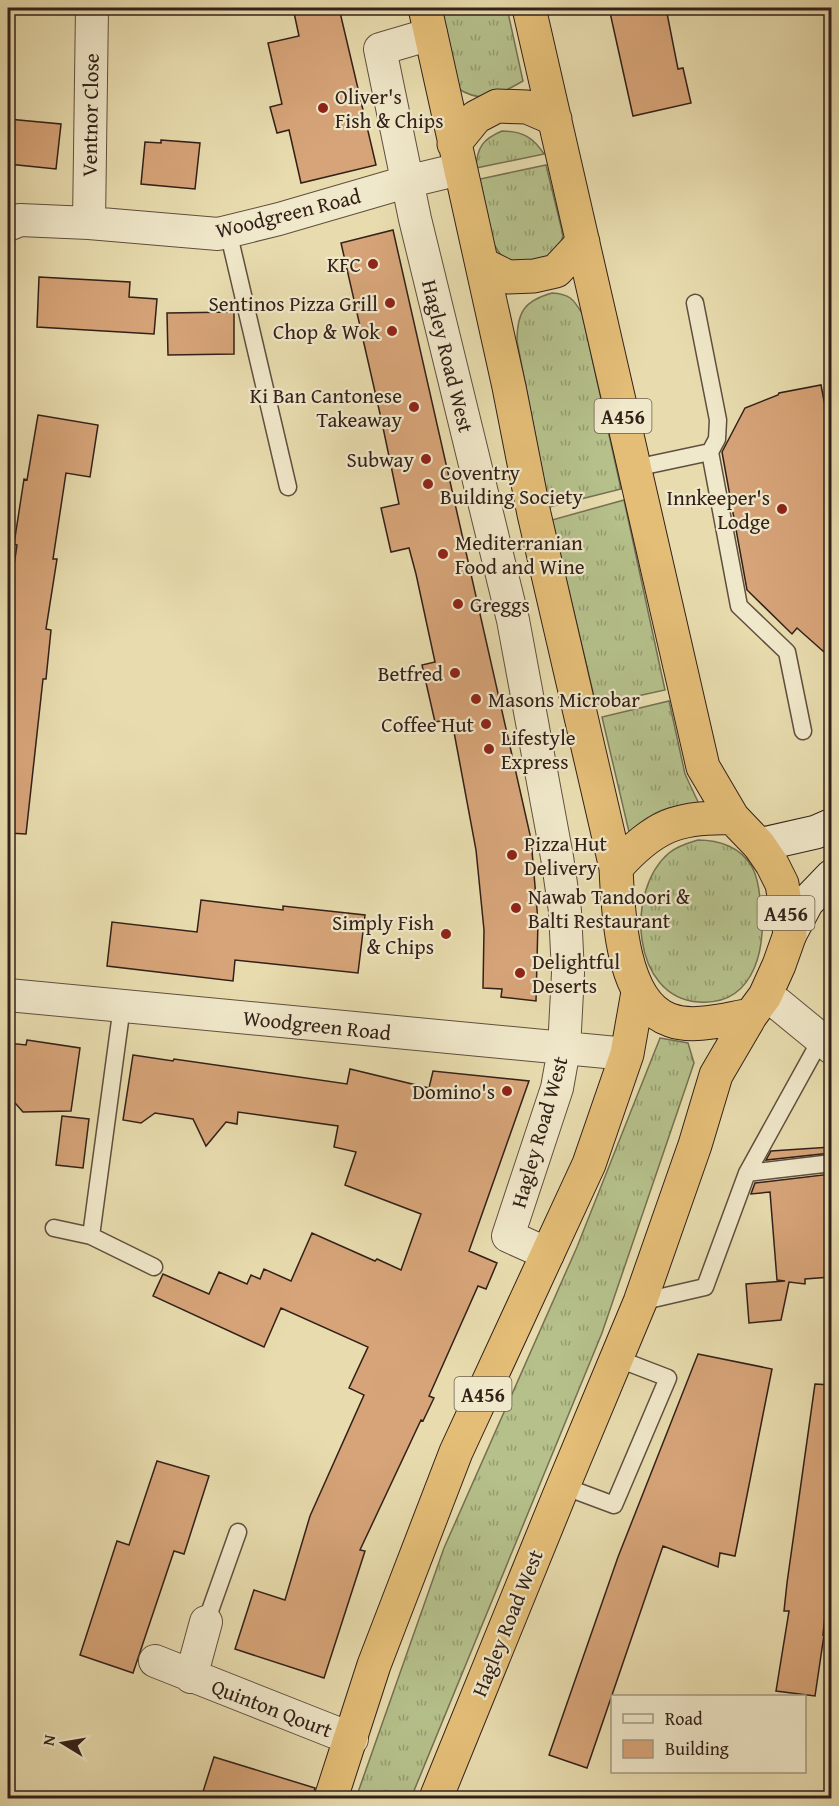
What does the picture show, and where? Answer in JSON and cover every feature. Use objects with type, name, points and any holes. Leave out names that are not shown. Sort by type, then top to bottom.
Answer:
[{"type":"highway","name":"A456","points":[[529,8],[702,767],[733,818],[759,845],[782,884],[790,934],[780,965],[758,1005],[692,1023],[670,1020],[656,1013],[638,992],[624,946],[616,868]]},
{"type":"highway","name":"Hagley Road West","points":[[428,21],[534,514],[616,868]]},
{"type":"highway","points":[[457,156],[476,117],[498,106],[527,107],[555,119]]},
{"type":"highway","points":[[482,264],[508,277],[545,274],[556,271],[583,242]]},
{"type":"highway","points":[[616,868],[632,850],[660,829],[705,817],[733,818]]},
{"type":"highway","name":"A456","points":[[331,1798],[352,1739],[374,1665],[456,1452],[589,1164],[627,1054],[638,992]]},
{"type":"highway","name":"Hagley Road West","points":[[436,1798],[640,1302],[695,1145],[716,1075],[758,1005]]},
{"type":"street","name":"Ventnor Close","points":[[88,223],[92,8]]},
{"type":"street","name":"Hagley Road West","points":[[428,21],[380,49],[406,182],[513,620],[553,833],[565,911],[568,973],[564,1050],[557,1088],[508,1236],[548,1254]]},
{"type":"street","name":"Woodgreen Road","points":[[8,225],[20,220],[88,223],[218,234],[279,219],[406,182],[457,156]]},
{"type":"street","points":[[513,620],[557,613]]},
{"type":"street","points":[[759,845],[831,825]]},
{"type":"street","points":[[790,934],[807,902],[831,876]]},
{"type":"street","name":"Woodgreen Road","points":[[8,995],[564,1050],[627,1054]]},
{"type":"street","points":[[758,1005],[826,1043]]},
{"type":"street","name":"Quinton Qourt","points":[[191,1677],[206,1622]]},
{"type":"street","name":"Quinton Qourt","points":[[155,1661],[352,1739]]},
{"type":"lane","points":[[228,231],[288,487]]},
{"type":"lane","points":[[695,303],[718,420],[717,439],[710,452],[739,606],[787,652],[803,731]]},
{"type":"lane","points":[[635,468],[710,452]]},
{"type":"lane","points":[[91,1236],[122,1006]]},
{"type":"lane","points":[[640,1302],[705,1287],[747,1173],[826,1043]]},
{"type":"lane","points":[[747,1173],[831,1163]]},
{"type":"lane","points":[[54,1228],[91,1236],[154,1267]]},
{"type":"lane","points":[[563,1486],[614,1505],[668,1378],[616,1358]]},
{"type":"lane","points":[[206,1622],[238,1532]]},
{"type":"green space","points":[[441,8],[507,8],[523,81],[498,94],[483,97],[457,88]]},
{"type":"green space","points":[[502,131],[526,136],[536,143],[544,154],[476,168],[482,145],[490,137]]},
{"type":"green space","points":[[546,165],[563,235],[560,248],[543,269],[504,260],[493,243],[480,179]]},
{"type":"green space","points":[[552,293],[570,298],[582,313],[621,489],[549,507],[517,331],[524,309],[542,296]]},
{"type":"green space","points":[[624,500],[665,690],[596,705],[552,520]]},
{"type":"green space","points":[[669,701],[685,774],[699,804],[661,810],[629,832],[602,717]]},
{"type":"green space","points":[[698,840],[721,843],[742,854],[752,867],[756,878],[762,915],[760,951],[746,982],[734,994],[719,1000],[699,1002],[676,996],[659,982],[648,963],[642,940],[641,915],[646,891],[655,870],[669,853]]},
{"type":"green space","points":[[660,1038],[688,1043],[694,1063],[602,1333],[411,1798],[356,1798],[444,1548],[577,1247]]},
{"type":"building","points":[[293,8],[339,8],[376,165],[301,183],[289,130],[277,133],[270,107],[282,104],[268,43],[299,36]]},
{"type":"building","points":[[609,8],[666,8],[678,69],[683,68],[691,103],[633,116]]},
{"type":"building","points":[[8,119],[61,124],[56,169],[8,164]]},
{"type":"building","points":[[161,140],[200,143],[195,189],[141,184],[145,142],[161,143]]},
{"type":"building","points":[[393,230],[531,839],[538,921],[536,1001],[501,997],[502,989],[483,988],[484,930],[476,850],[454,732],[450,719],[435,722],[422,665],[435,662],[416,574],[409,548],[391,552],[381,508],[399,504],[341,243]]},
{"type":"building","points":[[39,277],[130,282],[129,297],[157,299],[154,334],[37,327]]},
{"type":"building","points":[[234,312],[234,354],[168,355],[167,313]]},
{"type":"building","name":"Innkeeper's Lodge","points":[[821,385],[831,437],[831,630],[824,652],[797,628],[792,634],[747,590],[722,452],[745,408],[779,393]]},
{"type":"building","points":[[38,415],[98,425],[90,477],[66,473],[53,559],[57,559],[46,629],[51,630],[46,679],[43,679],[26,834],[8,833],[8,606],[24,479],[27,480]]},
{"type":"building","points":[[201,900],[283,910],[283,906],[365,915],[358,973],[235,960],[233,981],[107,966],[112,922],[197,932]]},
{"type":"building","points":[[27,1040],[80,1048],[71,1111],[23,1112],[8,1095],[8,1043],[26,1045]]},
{"type":"building","points":[[133,1055],[347,1084],[350,1069],[429,1088],[433,1071],[529,1081],[469,1251],[497,1263],[486,1289],[478,1286],[429,1396],[434,1398],[423,1421],[421,1420],[360,1550],[365,1551],[324,1678],[235,1649],[254,1590],[285,1600],[310,1516],[364,1395],[349,1388],[368,1347],[281,1308],[264,1347],[153,1296],[163,1274],[209,1294],[219,1272],[247,1284],[251,1275],[260,1279],[264,1269],[291,1281],[312,1233],[401,1270],[421,1214],[345,1185],[356,1152],[334,1147],[338,1126],[238,1112],[237,1124],[226,1122],[206,1146],[193,1119],[155,1113],[141,1123],[123,1120]]},
{"type":"building","points":[[62,1116],[89,1119],[83,1168],[56,1165]]},
{"type":"building","points":[[831,1147],[831,1153],[766,1160],[771,1151]]},
{"type":"building","points":[[831,1174],[831,1277],[805,1279],[805,1284],[789,1282],[781,1320],[749,1323],[746,1284],[785,1281],[777,1280],[770,1192],[751,1194],[755,1183]]},
{"type":"building","points":[[698,1354],[772,1369],[735,1556],[720,1553],[718,1567],[663,1546],[587,1768],[549,1755],[618,1557]]},
{"type":"building","points":[[815,1384],[831,1385],[831,1556],[824,1635],[815,1696],[776,1691],[789,1611],[784,1611],[787,1583]]},
{"type":"building","points":[[157,1461],[209,1476],[184,1554],[174,1551],[133,1673],[80,1655],[117,1541],[129,1545]]},
{"type":"building","points":[[214,1757],[315,1788],[313,1798],[201,1798]]},
{"type":"place","name":"Oliver's Fish & Chips","points":[[323,108]]},
{"type":"place","name":"KFC","points":[[373,264]]},
{"type":"place","name":"Sentinos Pizza Grill","points":[[390,303]]},
{"type":"place","name":"Chop & Wok","points":[[392,331]]},
{"type":"place","name":"Ki Ban Cantonese Takeaway","points":[[414,407]]},
{"type":"place","name":"Subway","points":[[426,459]]},
{"type":"place","name":"Coventry Building Society","points":[[428,484]]},
{"type":"place","name":"Innkeeper's Lodge","points":[[782,509]]},
{"type":"place","name":"Mediterranian Food and Wine","points":[[443,554]]},
{"type":"place","name":"Greggs","points":[[458,604]]},
{"type":"place","name":"Betfred","points":[[455,673]]},
{"type":"place","name":"Masons Microbar","points":[[476,699]]},
{"type":"place","name":"Coffee Hut","points":[[486,724]]},
{"type":"place","name":"Lifestyle Express","points":[[489,749]]},
{"type":"place","name":"Pizza Hut Delivery","points":[[512,855]]},
{"type":"place","name":"Nawab Tandoori & Balti Restaurant","points":[[516,908]]},
{"type":"place","name":"Simply Fish & Chips","points":[[446,934]]},
{"type":"place","name":"Delightful Deserts","points":[[520,973]]},
{"type":"place","name":"Domino's","points":[[507,1091]]}]
